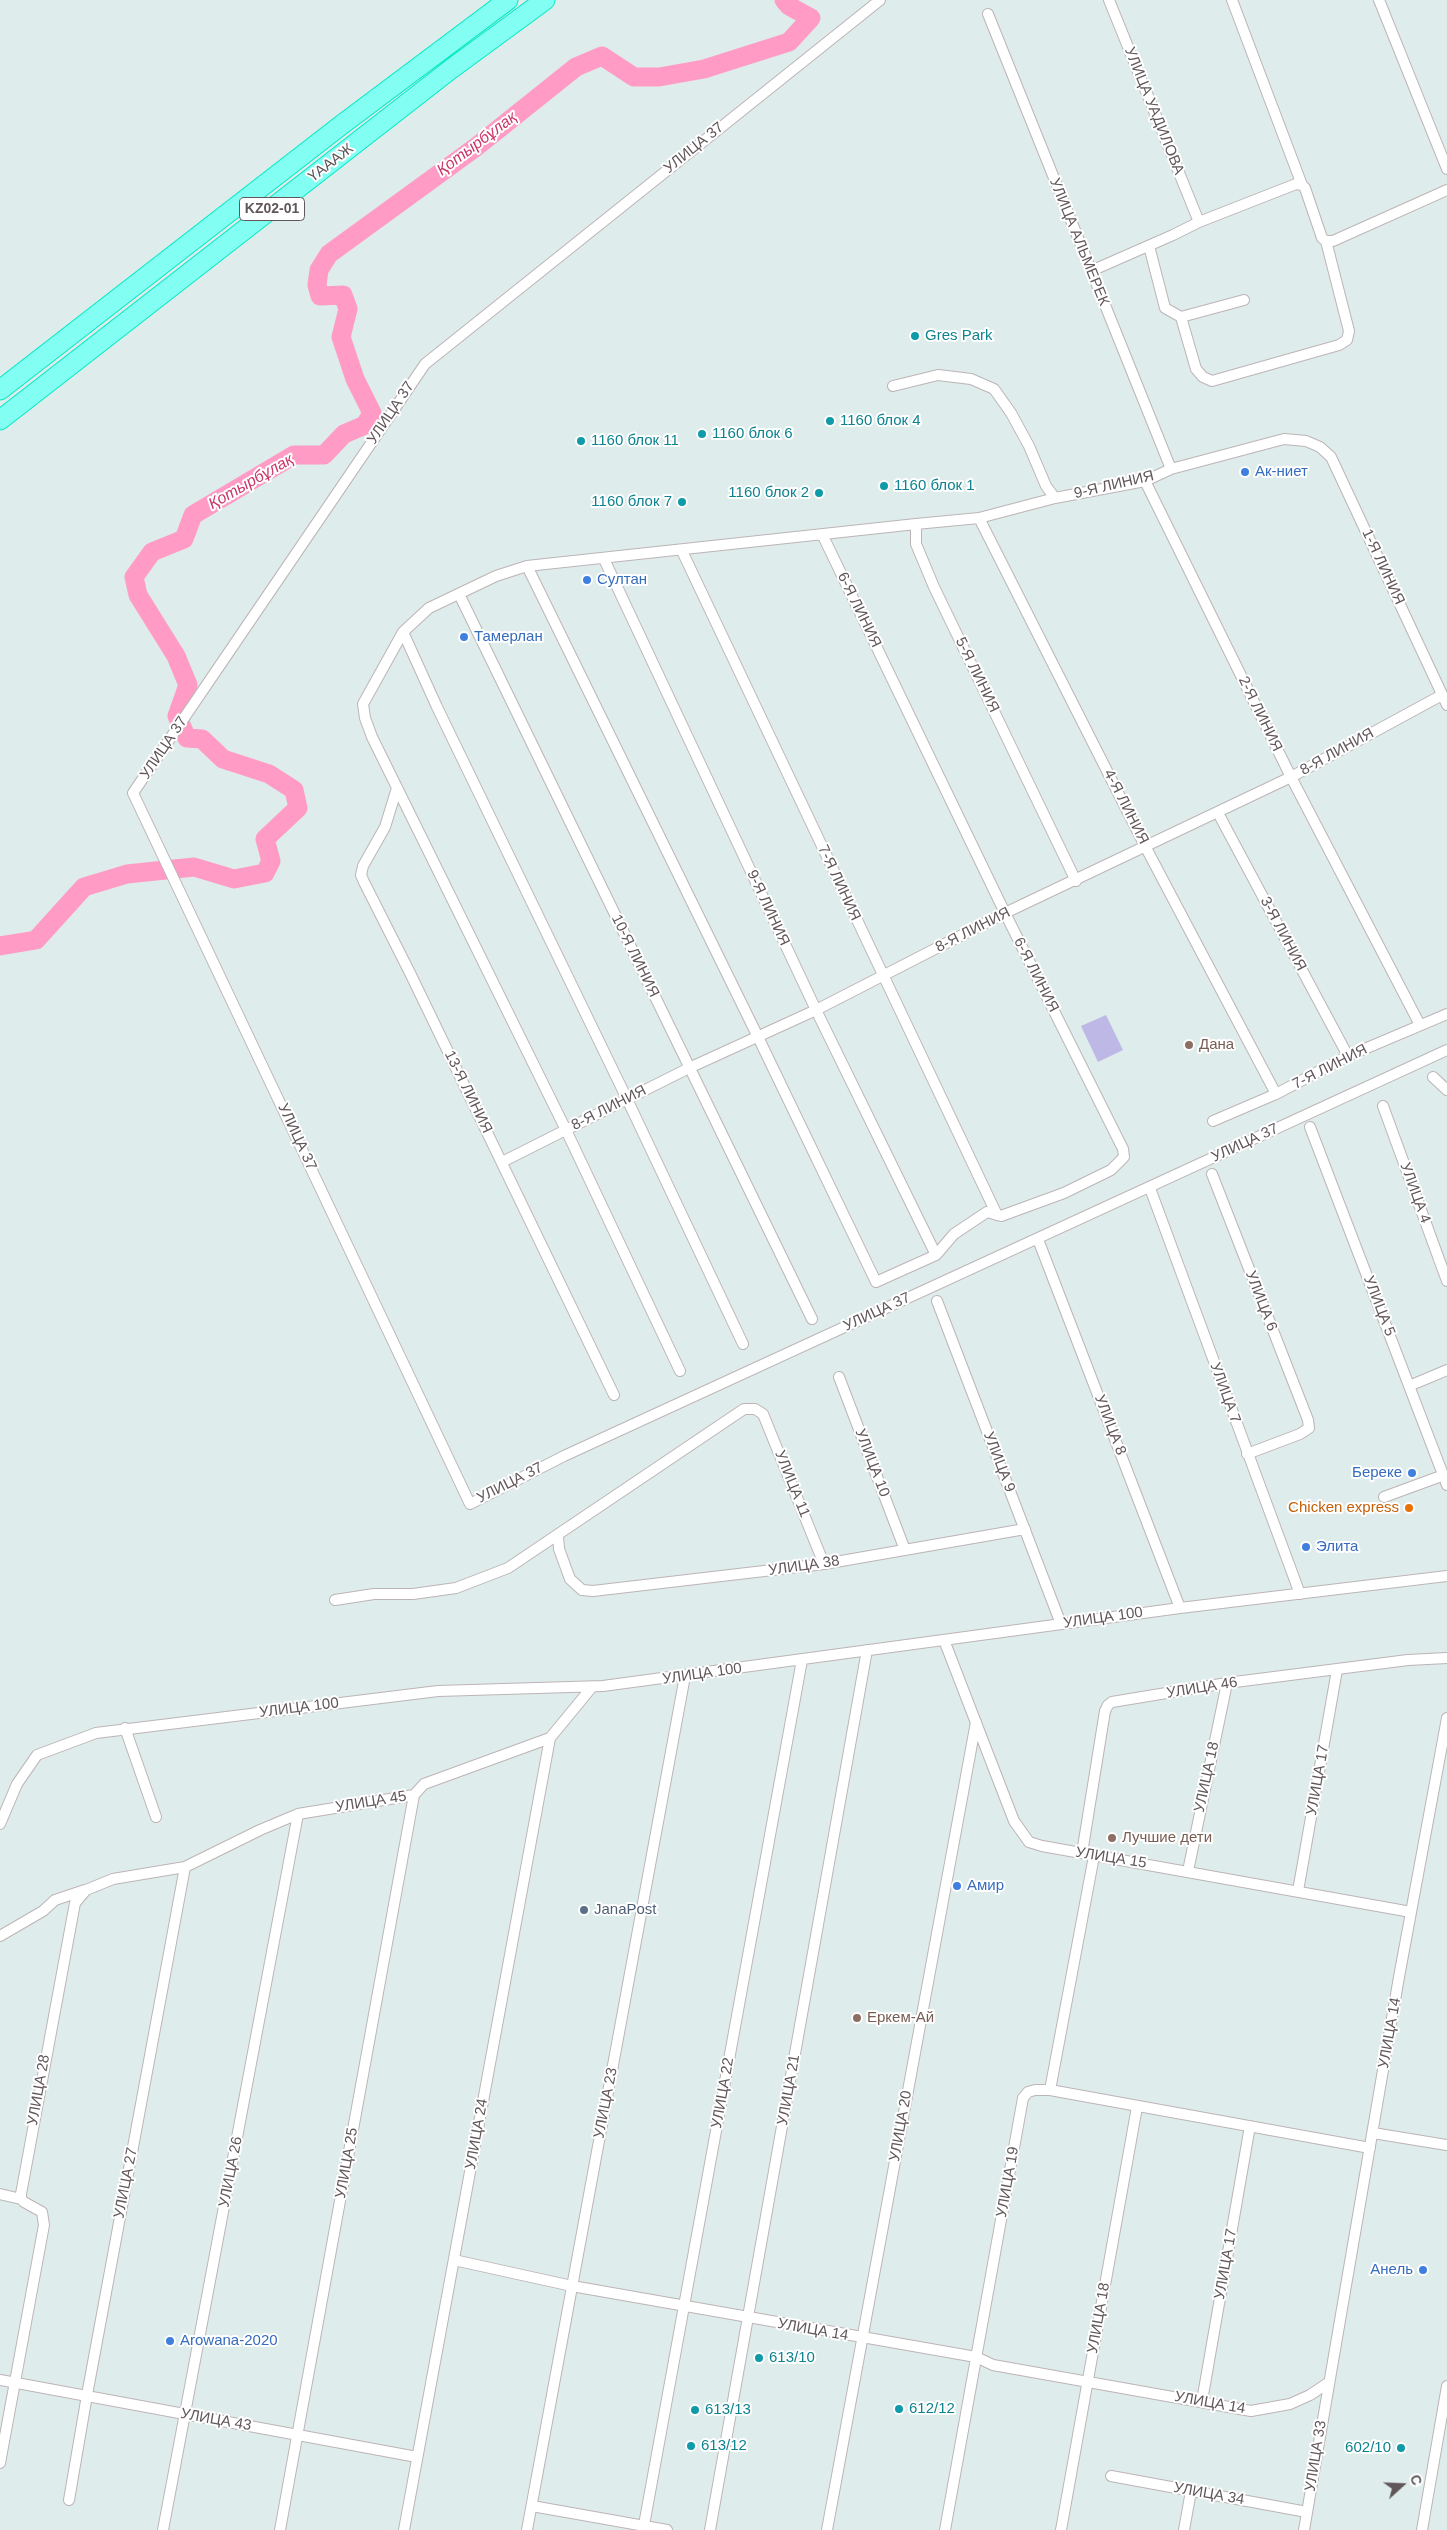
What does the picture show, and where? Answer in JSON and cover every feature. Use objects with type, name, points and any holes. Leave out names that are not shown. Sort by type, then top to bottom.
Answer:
[{"type":"highway","name":"ҮАААЖ","points":[[0,390],[340,126],[508,0]]},
{"type":"highway","name":"ҮАААЖ","points":[[0,420],[451,69],[545,0]]},
{"type":"street","name":"УЛИЦА 37","points":[[880,0],[425,364],[134,793],[470,1504],[573,1452],[1447,1050]]},
{"type":"street","name":"УЛИЦА УАДИЛОВА","points":[[1109,0],[1198,222]]},
{"type":"street","points":[[1181,317],[1196,370],[1202,377],[1212,381],[1339,345],[1347,340],[1349,331],[1326,241],[1322,238],[1308,193],[1302,185],[1232,0]]},
{"type":"street","points":[[1381,2],[1447,169]]},
{"type":"street","name":"УЛИЦА АЛЬМЕРЕК","points":[[988,14],[1171,470]]},
{"type":"street","points":[[1091,271],[1198,222],[1296,184],[1302,185]]},
{"type":"street","points":[[1326,241],[1332,241],[1447,190]]},
{"type":"street","points":[[1149,246],[1165,308],[1181,317],[1244,300]]},
{"type":"street","points":[[893,386],[938,375],[971,379],[994,389],[1024,438],[1046,486],[1055,498]]},
{"type":"street","name":"9-Я ЛИНИЯ","points":[[979,518],[1055,498],[1145,481],[1171,470],[1284,439],[1306,441]]},
{"type":"street","name":"1-Я ЛИНИЯ","points":[[1306,441],[1320,447],[1330,457],[1447,705]]},
{"type":"street","name":"2-Я ЛИНИЯ","points":[[1145,481],[1291,777],[1420,1025]]},
{"type":"street","points":[[680,1371],[566,1130],[397,788],[369,728],[363,704],[403,632],[429,608],[496,576],[527,566],[979,518]]},
{"type":"street","name":"4-Я ЛИНИЯ","points":[[979,518],[1145,846],[1276,1094]]},
{"type":"street","name":"5-Я ЛИНИЯ","points":[[916,524],[916,544],[934,587],[1076,881]]},
{"type":"street","name":"6-Я ЛИНИЯ","points":[[758,1036],[876,1282],[936,1255],[954,1234],[987,1212],[1000,1216],[1064,1193],[1112,1170],[1124,1157],[1123,1149],[1005,913],[822,534]]},
{"type":"street","name":"7-Я ЛИНИЯ","points":[[682,550],[997,1215]]},
{"type":"street","name":"9-Я ЛИНИЯ","points":[[604,559],[816,1010],[936,1255]]},
{"type":"street","points":[[527,566],[758,1036]]},
{"type":"street","name":"10-Я ЛИНИЯ","points":[[459,594],[812,1319]]},
{"type":"street","points":[[403,632],[436,707],[627,1098],[743,1344]]},
{"type":"street","name":"8-Я ЛИНИЯ","points":[[502,1162],[627,1098],[816,1010],[1005,913],[1076,881],[1291,777],[1442,695]]},
{"type":"street","name":"13-Я ЛИНИЯ","points":[[397,788],[385,827],[363,866],[361,875],[614,1395]]},
{"type":"street","name":"3-Я ЛИНИЯ","points":[[1218,812],[1348,1056]]},
{"type":"street","name":"7-Я ЛИНИЯ","points":[[1213,1121],[1276,1094],[1348,1056],[1447,1014]]},
{"type":"street","points":[[1433,1077],[1447,1090]]},
{"type":"street","name":"УЛИЦА 4","points":[[1382,1106],[1447,1281]]},
{"type":"street","name":"УЛИЦА 5","points":[[1310,1127],[1446,1480]]},
{"type":"street","name":"УЛИЦА 6","points":[[1212,1174],[1308,1420],[1309,1428],[1300,1434],[1247,1454]]},
{"type":"street","name":"УЛИЦА 7","points":[[1151,1191],[1300,1594]]},
{"type":"street","name":"УЛИЦА 8","points":[[1039,1242],[1180,1608]]},
{"type":"street","name":"УЛИЦА 9","points":[[937,1301],[1061,1624]]},
{"type":"street","points":[[1409,1386],[1446,1374]]},
{"type":"street","name":"УЛИЦА 10","points":[[839,1377],[905,1550]]},
{"type":"street","name":"УЛИЦА 11","points":[[558,1536],[565,1528],[744,1409],[754,1408],[763,1414],[824,1564]]},
{"type":"street","points":[[1384,1497],[1446,1480]]},
{"type":"street","name":"УЛИЦА 38","points":[[558,1536],[559,1548],[570,1579],[582,1590],[593,1592],[824,1564],[1025,1529]]},
{"type":"street","points":[[336,1600],[374,1594],[412,1594],[456,1588],[508,1568],[558,1536]]},
{"type":"street","name":"УЛИЦА 100","points":[[0,1824],[17,1784],[37,1755],[96,1733],[125,1728],[438,1691],[592,1687],[1180,1608],[1447,1576]]},
{"type":"street","name":"УЛИЦА 15","points":[[944,1640],[1021,1834],[1029,1842],[1082,1854],[1298,1890],[1411,1912]]},
{"type":"street","name":"УЛИЦА 21","points":[[710,2530],[867,1650]]},
{"type":"street","name":"УЛИЦА 46","points":[[1082,1854],[1108,1704],[1227,1683],[1447,1658]]},
{"type":"street","name":"УЛИЦА 22","points":[[644,2525],[802,1660]]},
{"type":"street","name":"УЛИЦА 17","points":[[1298,1890],[1337,1670]]},
{"type":"street","name":"УЛИЦА 23","points":[[527,2530],[685,1676]]},
{"type":"street","name":"УЛИЦА 18","points":[[1188,1871],[1227,1683]]},
{"type":"street","points":[[550,1738],[592,1687]]},
{"type":"street","name":"УЛИЦА 14","points":[[454,2260],[572,2286],[976,2357],[993,2365],[1251,2411],[1290,2404],[1310,2395],[1328,2383],[1411,1912],[1443,1762],[1447,1718]]},
{"type":"street","name":"УЛИЦА 20","points":[[826,2530],[976,1722]]},
{"type":"street","points":[[125,1728],[156,1817]]},
{"type":"street","name":"УЛИЦА 45","points":[[185,1867],[260,1830],[298,1814],[414,1795],[424,1784],[550,1738]]},
{"type":"street","name":"УЛИЦА 24","points":[[404,2530],[550,1738]]},
{"type":"street","name":"УЛИЦА 25","points":[[280,2530],[414,1795]]},
{"type":"street","name":"УЛИЦА 26","points":[[163,2530],[298,1814]]},
{"type":"street","points":[[1094,1856],[1050,2090],[1370,2148]]},
{"type":"street","points":[[0,1936],[43,1911],[55,1900],[113,1879],[185,1867]]},
{"type":"street","name":"УЛИЦА 27","points":[[70,2500],[87,2395],[185,1867]]},
{"type":"street","name":"УЛИЦА 28","points":[[20,2199],[47,2044],[75,1904],[86,1890]]},
{"type":"street","name":"УЛИЦА 19","points":[[945,2530],[1023,2098],[1028,2092],[1050,2090]]},
{"type":"street","name":"УЛИЦА 18","points":[[1061,2530],[1137,2107]]},
{"type":"street","name":"УЛИЦА 17","points":[[1202,2401],[1250,2126]]},
{"type":"street","points":[[1373,2133],[1447,2145]]},
{"type":"street","points":[[0,2194],[20,2199],[42,2212],[44,2218],[0,2462]]},
{"type":"street","name":"УЛИЦА 43","points":[[0,2380],[418,2457]]},
{"type":"street","name":"УЛИЦА 33","points":[[1304,2530],[1328,2383]]},
{"type":"street","points":[[1422,2530],[1447,2386]]},
{"type":"street","name":"УЛИЦА 34","points":[[1111,2476],[1307,2512]]},
{"type":"street","points":[[1184,2530],[1191,2492]]},
{"type":"street","points":[[532,2506],[667,2530]]},
{"type":"shaded area","points":[[1106,1015],[1123,1050],[1098,1062],[1081,1026]]},
{"type":"waterway","name":"Қотырбұлақ","points":[[0,946],[36,940],[84,887],[127,874],[194,867],[234,879],[265,873],[271,861],[265,839],[298,808],[294,790],[269,774],[223,759],[202,739],[187,738],[177,716],[188,685],[176,656],[138,595],[134,577],[152,552],[184,539],[193,515],[294,455],[324,455],[344,434],[365,425],[372,413],[355,379],[341,337],[348,309],[343,295],[320,296],[317,285],[319,270],[329,254],[476,147],[576,67],[602,56],[634,77],[659,77],[704,69],[789,42],[811,18],[789,6],[784,0]]},
{"type":"place","name":"Gres Park","points":[[915,336]]},
{"type":"place","name":"1160 блок 4","points":[[830,421]]},
{"type":"place","name":"1160 блок 6","points":[[702,434]]},
{"type":"place","name":"1160 блок 11","points":[[581,441]]},
{"type":"place","name":"Ак-ниет","points":[[1245,472]]},
{"type":"place","name":"1160 блок 1","points":[[884,486]]},
{"type":"place","name":"1160 блок 2","points":[[819,493]]},
{"type":"place","name":"1160 блок 7","points":[[682,502]]},
{"type":"place","name":"Султан","points":[[587,580]]},
{"type":"place","name":"Тамерлан","points":[[464,637]]},
{"type":"place","name":"Дана","points":[[1189,1045]]},
{"type":"place","name":"Береке","points":[[1412,1473]]},
{"type":"place","name":"Chicken express","points":[[1409,1508]]},
{"type":"place","name":"Элита","points":[[1306,1547]]},
{"type":"place","name":"Лучшие дети","points":[[1112,1838]]},
{"type":"place","name":"Амир","points":[[957,1886]]},
{"type":"place","name":"JanaPost","points":[[584,1910]]},
{"type":"place","name":"Еркем-Ай","points":[[857,2018]]},
{"type":"place","name":"Анель","points":[[1423,2270]]},
{"type":"place","name":"Arowana-2020","points":[[170,2341]]},
{"type":"place","name":"613/10","points":[[759,2358]]},
{"type":"place","name":"612/12","points":[[899,2409]]},
{"type":"place","name":"613/13","points":[[695,2410]]},
{"type":"place","name":"613/12","points":[[691,2446]]},
{"type":"place","name":"602/10","points":[[1401,2448]]}]
